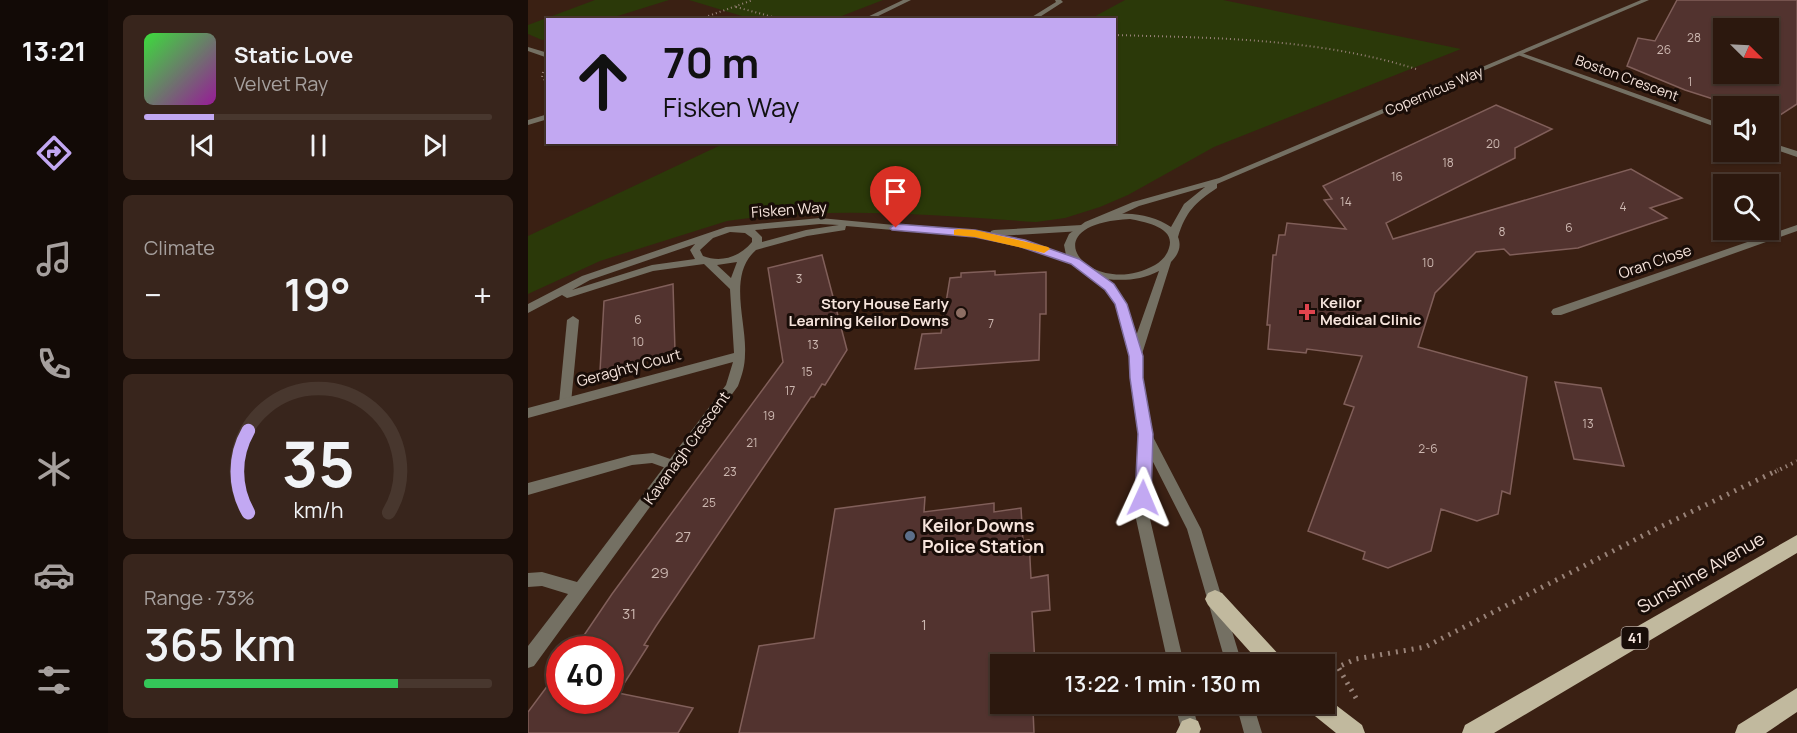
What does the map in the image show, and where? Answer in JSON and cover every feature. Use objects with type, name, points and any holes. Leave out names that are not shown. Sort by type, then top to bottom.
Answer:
[{"type":"main road","name":"Sunshine Avenue","points":[[1473,733],[1797,543]]},
{"type":"main road","points":[[1215,598],[1265,654]]},
{"type":"main road","points":[[1746,733],[1797,699]]},
{"type":"main road","points":[[1330,714],[1354,733]]},
{"type":"street","points":[[868,18],[908,0]]},
{"type":"street","points":[[1033,18],[1059,1],[1069,0]]},
{"type":"street","name":"Copernicus Way","points":[[1096,221],[1136,204],[1222,180],[1646,0]]},
{"type":"street","points":[[528,49],[546,55]]},
{"type":"street","name":"Boston Crescent","points":[[1520,54],[1713,124]]},
{"type":"street","points":[[528,123],[546,117]]},
{"type":"street","points":[[1779,148],[1797,154]]},
{"type":"street","name":"Copernicus Way","points":[[1174,236],[1176,222],[1185,209],[1222,180]]},
{"type":"street","points":[[1092,273],[1124,278],[1155,272],[1175,255],[1177,245],[1174,236],[1162,224],[1142,217],[1118,216],[1096,221],[1082,228],[1071,241],[1070,248],[1075,261],[1109,287],[1121,304],[1136,356],[1145,434],[1143,519],[1174,654]]},
{"type":"street","name":"Fisken Way","points":[[531,307],[586,278],[709,236],[739,228],[808,221],[975,234],[1021,243],[1075,261]]},
{"type":"street","name":"Fisken Way","points":[[531,307],[652,268],[723,262],[806,233],[876,226]]},
{"type":"street","points":[[739,228],[748,230],[758,237],[750,251]]},
{"type":"street","name":"Fisken Way","points":[[975,234],[1082,228]]},
{"type":"street","name":"Oran Close","points":[[1557,312],[1797,228]]},
{"type":"street","points":[[709,236],[695,250],[699,258],[733,286]]},
{"type":"street","name":"Kavanagh Crescent","points":[[528,660],[732,386],[739,356],[733,286],[737,272],[750,251]]},
{"type":"street","points":[[1136,356],[1167,264]]},
{"type":"street","points":[[565,403],[573,321]]},
{"type":"street","name":"Geraghty Court","points":[[528,413],[739,356]]},
{"type":"street","points":[[1145,434],[1194,529],[1231,654]]},
{"type":"street","points":[[528,489],[632,460],[653,458],[674,466]]},
{"type":"street","points":[[528,580],[542,579],[580,590]]},
{"type":"street","points":[[1186,714],[1190,732]]},
{"type":"street","points":[[1248,714],[1253,733]]},
{"type":"path","points":[[702,18],[753,0]]},
{"type":"path","points":[[735,6],[777,18]]},
{"type":"path","points":[[1116,35],[1324,47],[1372,54],[1416,69]]},
{"type":"path","points":[[542,74],[542,80],[546,83]]},
{"type":"path","points":[[1361,706],[1338,667],[1347,660],[1410,652],[1425,647],[1660,526],[1797,461]]},
{"type":"green space","points":[[595,0],[669,0],[611,18],[547,18]]},
{"type":"green space","points":[[689,0],[883,0],[837,18],[748,18]]},
{"type":"green space","points":[[1125,0],[1223,0],[1461,49],[1214,147],[1128,195],[1065,218],[1036,222],[843,213],[766,216],[727,221],[600,261],[528,294],[528,236],[723,144],[1116,144],[1116,18],[1092,18]]},
{"type":"green space","points":[[546,18],[546,39],[542,40],[528,34],[528,25]]},
{"type":"building","points":[[1677,0],[1797,0],[1797,104],[1779,116],[1779,96],[1713,96],[1713,99],[1627,66],[1638,38],[1655,41]]},
{"type":"building","points":[[1496,105],[1552,129],[1515,148],[1515,158],[1386,223],[1393,239],[1631,169],[1682,198],[1650,208],[1667,218],[1578,248],[1510,255],[1504,249],[1476,252],[1435,293],[1418,347],[1527,377],[1510,494],[1502,491],[1498,514],[1477,521],[1441,509],[1431,551],[1388,568],[1363,559],[1365,552],[1308,531],[1354,407],[1344,404],[1362,356],[1307,349],[1306,353],[1268,349],[1270,325],[1267,325],[1273,255],[1276,255],[1279,235],[1285,235],[1287,223],[1346,229],[1324,200],[1332,199],[1323,186]]},
{"type":"building","points":[[822,255],[847,350],[825,385],[822,384],[814,397],[811,397],[656,626],[644,645],[648,646],[624,684],[624,636],[584,636],[783,362],[768,268]]},
{"type":"building","points":[[995,271],[995,275],[1046,272],[1046,314],[1040,314],[1039,360],[915,369],[922,334],[941,333],[950,278],[961,277],[961,273]]},
{"type":"building","points":[[673,284],[675,351],[600,371],[604,301]]},
{"type":"building","points":[[1555,382],[1601,388],[1624,466],[1574,459]]},
{"type":"building","points":[[925,497],[924,512],[994,503],[994,512],[1021,508],[1023,541],[1029,540],[1031,578],[1048,575],[1050,610],[1032,612],[1034,654],[990,654],[990,714],[1033,714],[1034,733],[739,733],[759,646],[814,638],[835,509]]},
{"type":"building","points":[[546,688],[546,714],[624,714],[624,694],[693,708],[678,733],[528,733],[528,712]]},
{"type":"slow traffic","points":[[958,232],[1044,249]]},
{"type":"place","name":"Keilor Medical Clinic","points":[[1307,312]]},
{"type":"place","name":"Story House Early Learning Keilor Downs","points":[[961,313]]},
{"type":"place","name":"Keilor Downs Police Station","points":[[910,536]]},
{"type":"route","points":[[896,228],[975,234],[1021,243],[1075,261],[1109,287],[1121,304],[1136,356],[1145,434],[1143,498]]}]
